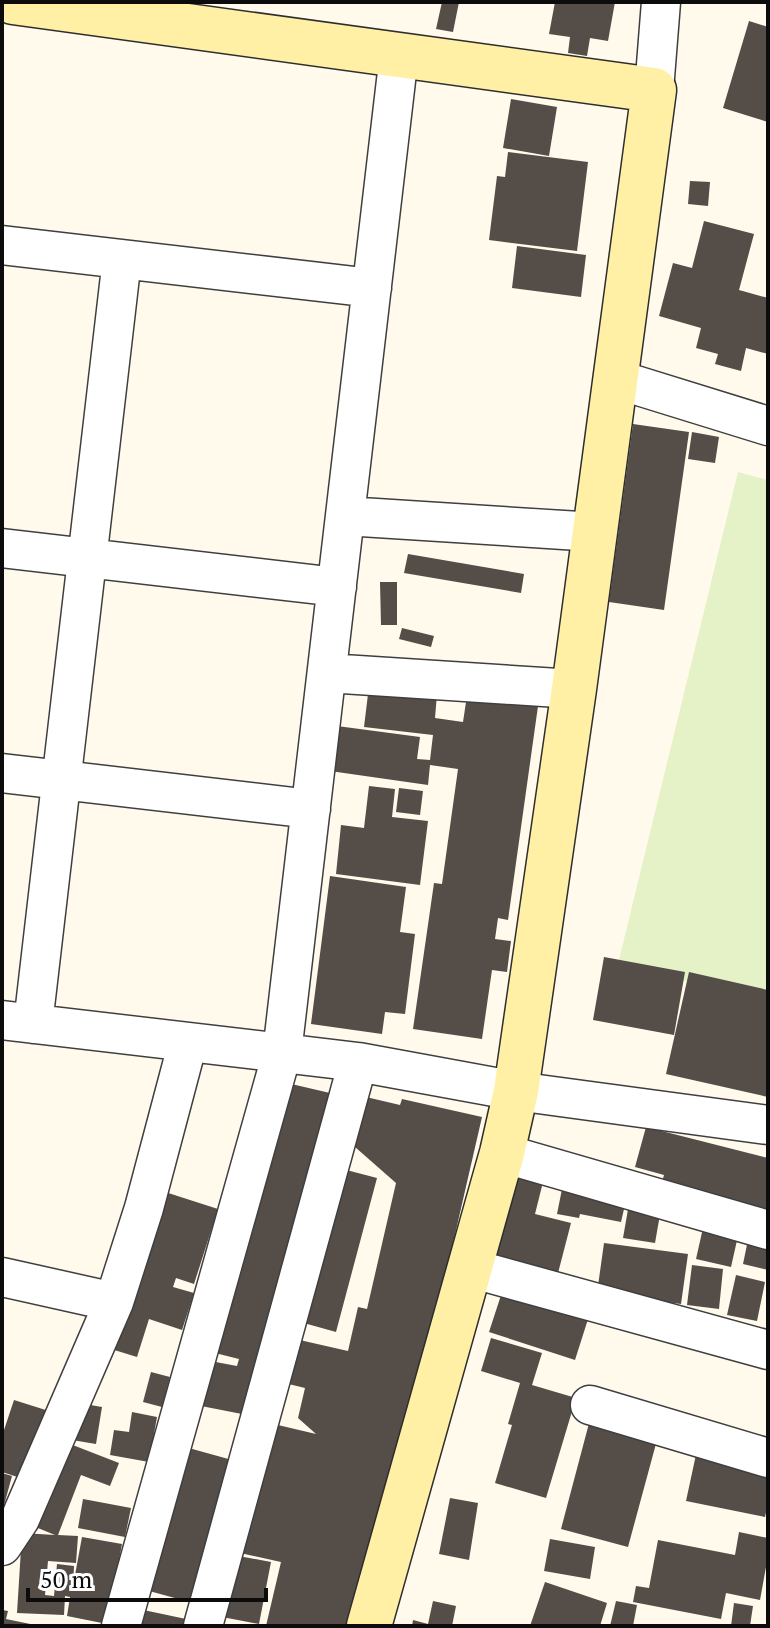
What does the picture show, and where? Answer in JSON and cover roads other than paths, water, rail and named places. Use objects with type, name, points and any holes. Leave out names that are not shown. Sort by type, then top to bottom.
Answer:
[{"type":"street","points":[[13,2],[654,90]]},
{"type":"street","points":[[369,1626],[502,1153],[516,1091],[616,379],[654,90],[661,2]]},
{"type":"street","points":[[121,1626],[282,1053],[399,55]]},
{"type":"street","points":[[2,245],[372,288]]},
{"type":"street","points":[[122,259],[61,780],[17,1022],[358,1062],[516,1091],[768,1125]]},
{"type":"street","points":[[616,379],[768,426]]},
{"type":"street","points":[[345,516],[595,532]]},
{"type":"street","points":[[2,548],[337,587]]},
{"type":"street","points":[[327,673],[574,689]]},
{"type":"street","points":[[2,773],[311,809]]},
{"type":"street","points":[[2,1546],[20,1519],[114,1302],[144,1208],[188,1042]]},
{"type":"street","points":[[203,1626],[358,1062]]},
{"type":"street","points":[[502,1153],[768,1230]]},
{"type":"street","points":[[470,1268],[768,1350]]},
{"type":"street","points":[[2,1277],[114,1302]]},
{"type":"street","points":[[590,1405],[768,1458]]}]
